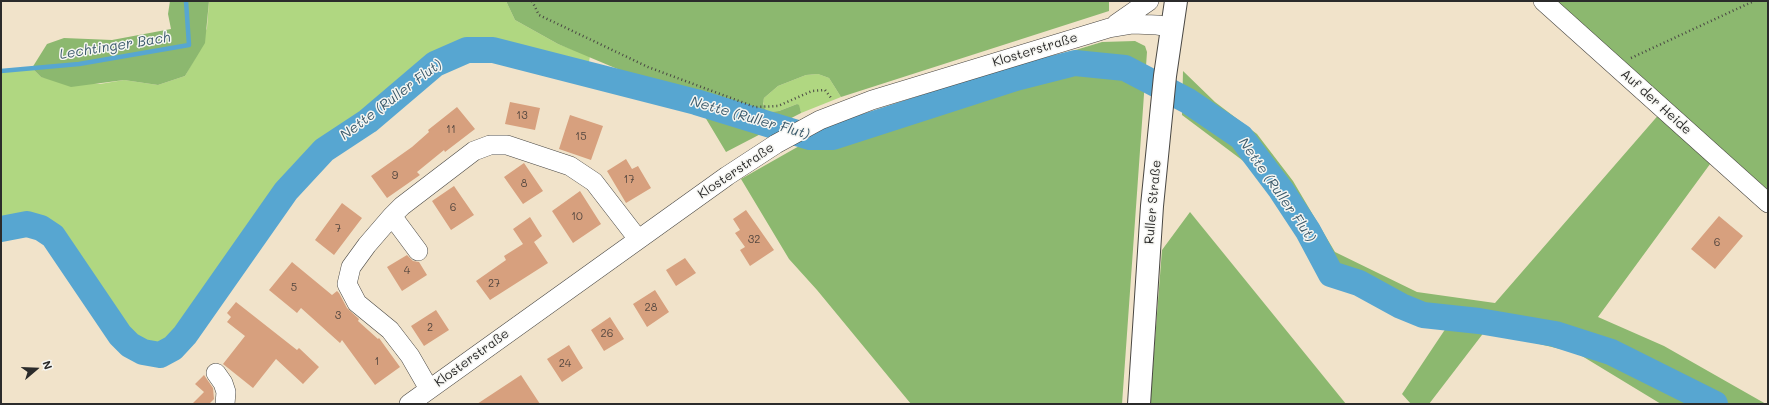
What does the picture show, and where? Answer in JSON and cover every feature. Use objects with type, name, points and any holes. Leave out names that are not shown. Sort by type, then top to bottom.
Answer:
[{"type":"main road","name":"Ruller Straße","points":[[1139,404],[1152,206],[1165,76],[1176,1]]},
{"type":"street","name":"Klosterstraße","points":[[1109,28],[1149,1]]},
{"type":"street","name":"Auf der Heide","points":[[1543,1],[1768,203]]},
{"type":"street","name":"Klosterstraße","points":[[409,404],[727,176],[776,144],[829,117],[880,98],[1109,28],[1133,24],[1171,27]]},
{"type":"street","points":[[429,389],[410,356],[390,330],[357,303],[347,284],[351,267],[367,245],[392,216],[402,206],[474,151],[490,145],[507,145],[570,166],[594,182],[638,239]]},
{"type":"street","points":[[392,216],[418,251]]},
{"type":"street","points":[[216,373],[223,383],[226,392],[226,404]]},
{"type":"path","points":[[532,1],[539,15],[648,67],[755,107],[778,106],[812,91],[825,90],[830,96],[829,117]]},
{"type":"path","points":[[1617,67],[1625,60],[1754,1]]},
{"type":"green space","points":[[170,1],[209,1],[205,43],[185,76],[158,85],[124,80],[71,87],[41,77],[32,68],[47,44],[64,38],[112,40],[171,29],[168,14]]},
{"type":"green space","points":[[209,1],[506,1],[515,20],[558,44],[590,56],[587,74],[493,50],[467,50],[435,64],[368,121],[311,149],[291,167],[234,265],[185,335],[173,348],[160,355],[143,352],[130,345],[120,335],[53,236],[41,228],[27,224],[1,229],[1,71],[32,68],[41,77],[100,84],[124,80],[158,85],[185,76],[194,60],[207,28]]},
{"type":"green space","points":[[506,1],[1109,1],[1109,11],[841,97],[829,78],[818,74],[806,75],[778,86],[764,98],[763,103],[765,109],[769,112],[779,111],[797,104],[799,105],[801,113],[726,152],[696,102],[558,44],[515,20]]},
{"type":"green space","points":[[1555,1],[1768,1],[1768,190]]},
{"type":"green space","points":[[1135,41],[1145,46],[1147,52],[1122,404],[911,404],[817,290],[789,259],[741,179],[845,120],[1102,42]]},
{"type":"green space","points":[[1183,71],[1215,102],[1257,134],[1293,181],[1335,252],[1417,292],[1495,303],[1661,112],[1713,160],[1598,317],[1664,346],[1766,404],[1661,404],[1577,353],[1485,331],[1429,404],[1411,404],[1402,394],[1452,319],[1423,315],[1401,306],[1359,283],[1331,274],[1287,214],[1266,178],[1182,115]]},
{"type":"green space","points":[[818,74],[829,78],[841,97],[801,113],[797,104],[779,111],[769,112],[765,109],[763,102],[764,98],[778,86],[806,75]]},
{"type":"green space","points":[[1190,212],[1346,404],[1150,404],[1162,250]]},
{"type":"building","points":[[510,102],[540,108],[535,130],[505,124]]},
{"type":"building","points":[[457,107],[475,129],[445,152],[444,150],[417,172],[420,175],[387,198],[371,176],[412,147],[429,132],[428,130]]},
{"type":"building","points":[[570,115],[603,126],[591,160],[559,149]]},
{"type":"building","points":[[626,159],[632,169],[638,166],[651,188],[626,203],[607,171]]},
{"type":"building","points":[[524,163],[543,191],[523,204],[504,177]]},
{"type":"building","points":[[454,186],[474,215],[451,230],[432,201]]},
{"type":"building","points":[[580,191],[601,224],[573,243],[552,211]]},
{"type":"building","points":[[342,203],[362,218],[334,255],[315,240]]},
{"type":"building","points":[[746,210],[774,250],[750,266],[740,250],[745,247],[735,233],[740,230],[733,219]]},
{"type":"building","points":[[1719,216],[1743,236],[1715,269],[1691,249]]},
{"type":"building","points":[[530,217],[542,236],[534,242],[548,263],[490,300],[476,281],[506,260],[504,256],[523,244],[513,229]]},
{"type":"building","points":[[407,255],[413,261],[419,262],[427,275],[402,291],[387,267]]},
{"type":"building","points":[[685,258],[696,273],[676,286],[666,270]]},
{"type":"building","points":[[292,262],[332,295],[337,291],[347,308],[359,319],[358,321],[378,339],[379,338],[400,367],[375,385],[342,340],[340,343],[301,308],[297,313],[269,290]]},
{"type":"building","points":[[655,290],[669,312],[647,327],[633,304]]},
{"type":"building","points":[[236,302],[297,350],[299,348],[319,367],[303,384],[276,359],[253,388],[223,364],[245,336],[227,322],[231,317],[227,313]]},
{"type":"building","points":[[436,310],[449,330],[424,346],[411,326]]},
{"type":"building","points":[[610,317],[624,339],[604,351],[591,330]]},
{"type":"building","points":[[569,345],[583,368],[562,382],[547,359]]},
{"type":"building","points":[[204,375],[213,388],[214,399],[209,404],[192,404],[204,392],[195,384]]},
{"type":"building","points":[[521,375],[540,404],[477,404]]},
{"type":"waterway","name":"Lechtinger Bach","points":[[1,71],[79,64],[189,45],[186,1]]},
{"type":"waterway","name":"Nette (Ruller Flut)","points":[[1,229],[27,224],[41,228],[53,236],[120,335],[130,345],[143,352],[160,355],[173,348],[185,335],[286,191],[324,150],[368,121],[435,64],[467,50],[493,50],[696,102],[810,137],[833,137],[1016,78],[1075,63],[1125,68],[1188,101],[1241,137],[1281,190],[1308,231],[1331,274],[1359,283],[1401,306],[1423,315],[1479,321],[1555,334],[1611,352],[1715,404]]}]
